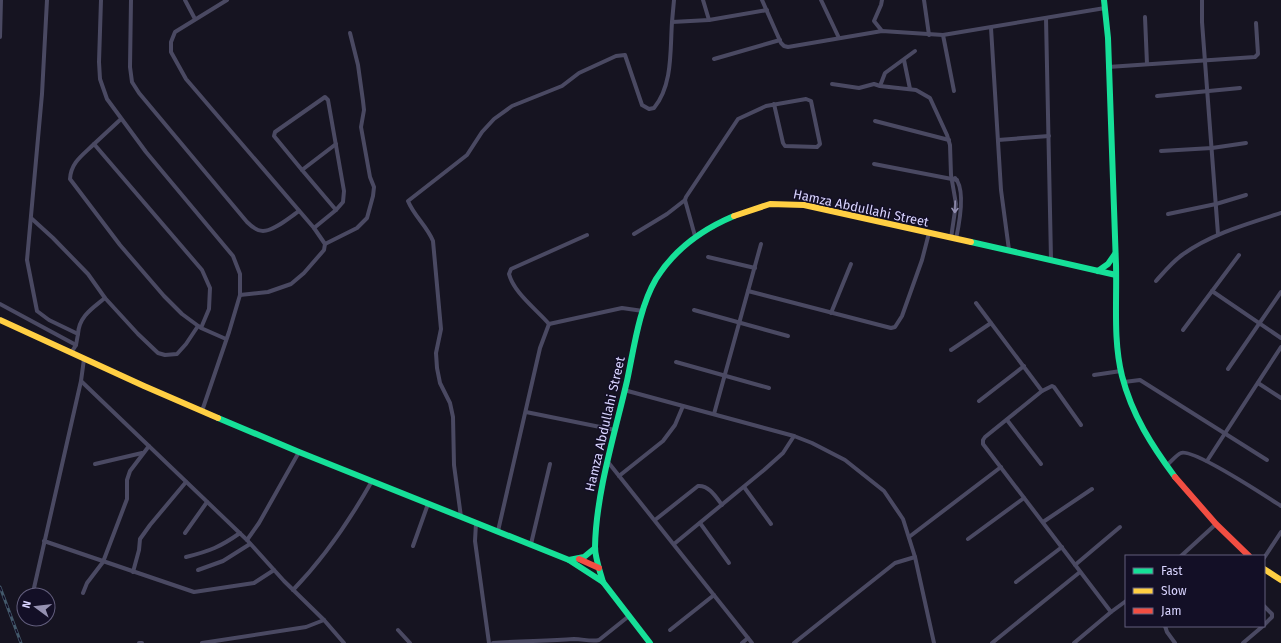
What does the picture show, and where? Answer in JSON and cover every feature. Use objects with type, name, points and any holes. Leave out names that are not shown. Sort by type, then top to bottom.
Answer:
[{"type":"main road","points":[[1104,0],[1116,275],[1116,324],[1121,371],[1136,416],[1154,449],[1179,483],[1216,524],[1248,555]]},
{"type":"main road","name":"Hamza Abdullahi Street","points":[[603,582],[595,548],[600,496],[643,312],[652,287],[658,276],[673,257],[695,236],[716,223],[740,213],[768,205],[786,203],[804,204],[1116,275]]},
{"type":"main road","points":[[1098,271],[1108,264],[1115,253]]},
{"type":"main road","points":[[0,320],[84,359],[299,452],[569,560],[603,582],[650,643]]},
{"type":"main road","points":[[569,560],[579,559],[591,553],[595,548]]},
{"type":"main road","points":[[579,559],[599,568]]},
{"type":"main road","points":[[588,571],[599,568]]},
{"type":"main road","points":[[1265,570],[1281,580]]},
{"type":"street","points":[[0,37],[1,0]]},
{"type":"street","points":[[47,0],[42,94],[27,260],[37,311],[48,320],[78,334]]},
{"type":"street","points":[[101,0],[99,62],[100,80],[106,99],[146,152],[233,256],[240,274],[240,295],[202,411]]},
{"type":"street","points":[[132,0],[130,67],[132,82],[139,93],[254,229],[262,232],[270,230],[299,211]]},
{"type":"street","points":[[185,0],[195,19]]},
{"type":"street","points":[[227,0],[175,32],[171,42],[171,52],[186,79],[314,228],[325,244],[324,250],[304,273],[291,284],[268,292],[240,295]]},
{"type":"street","points":[[461,517],[454,465],[453,417],[450,403],[440,383],[437,368],[436,352],[441,329],[436,288],[433,240],[431,235],[411,209],[408,201],[467,155],[482,132],[494,119],[512,106],[562,86],[579,73],[616,56],[626,55],[642,105],[649,109],[654,108],[660,101],[669,74],[674,0]]},
{"type":"street","points":[[703,0],[710,20]]},
{"type":"street","points":[[762,0],[780,40],[784,46],[788,47],[882,31],[943,35],[1105,8]]},
{"type":"street","points":[[821,0],[839,38]]},
{"type":"street","points":[[882,0],[874,21],[882,31]]},
{"type":"street","points":[[924,0],[929,35]]},
{"type":"street","points":[[1202,0],[1202,22],[1218,234]]},
{"type":"street","points":[[672,22],[710,20],[767,10]]},
{"type":"street","points":[[1145,17],[1147,64]]},
{"type":"street","points":[[1046,18],[1051,259]]},
{"type":"street","points":[[1108,67],[1257,56],[1256,23]]},
{"type":"street","points":[[991,28],[1001,190],[1009,250]]},
{"type":"street","points":[[325,244],[357,228],[368,218],[373,196],[374,187],[370,178],[361,127],[364,110],[358,65],[350,33]]},
{"type":"street","points":[[943,35],[954,92]]},
{"type":"street","points":[[714,59],[780,40]]},
{"type":"street","points":[[880,86],[885,73],[915,51]]},
{"type":"street","points":[[904,60],[910,89]]},
{"type":"street","points":[[832,84],[859,88],[874,84],[910,89],[922,92],[930,98],[949,140],[956,204],[954,238]]},
{"type":"street","points":[[1157,96],[1240,88]]},
{"type":"street","points":[[314,228],[336,210],[343,202],[344,191],[328,100],[325,97],[275,132],[274,136],[336,210]]},
{"type":"street","points":[[634,234],[667,214],[685,200],[738,119],[774,104],[806,99],[811,101],[820,144],[817,147],[785,146],[774,104]]},
{"type":"street","points":[[121,119],[75,162],[71,170],[70,179],[120,245],[164,296],[182,314],[200,327],[226,339]]},
{"type":"street","points":[[875,121],[949,140]]},
{"type":"street","points":[[998,140],[1049,136]]},
{"type":"street","points":[[1161,151],[1212,148],[1246,143]]},
{"type":"street","points":[[32,218],[88,274],[105,298],[138,334],[158,353],[165,356],[177,354],[186,344],[200,327],[209,309],[210,288],[202,270],[94,144]]},
{"type":"street","points":[[302,170],[336,144]]},
{"type":"street","points":[[874,164],[954,178]]},
{"type":"street","points":[[1168,214],[1216,204],[1246,195]]},
{"type":"street","points":[[685,200],[695,236]]},
{"type":"street","points":[[1156,281],[1166,269],[1182,255],[1218,234],[1281,213]]},
{"type":"street","points":[[748,291],[891,328],[895,327],[902,316],[922,260],[929,233]]},
{"type":"street","points":[[550,324],[520,294],[510,278],[509,274],[511,269],[588,235]]},
{"type":"street","points":[[714,414],[761,244]]},
{"type":"street","points":[[1183,330],[1239,255]]},
{"type":"street","points":[[708,256],[755,268]]},
{"type":"street","points":[[831,313],[851,264]]},
{"type":"street","points":[[1212,291],[1281,338]]},
{"type":"street","points":[[1228,369],[1281,292]]},
{"type":"street","points":[[71,353],[76,345],[79,327],[83,318],[105,298]]},
{"type":"street","points":[[976,303],[1042,391]]},
{"type":"street","points":[[0,304],[76,345]]},
{"type":"street","points":[[550,324],[622,308],[643,312]]},
{"type":"street","points":[[694,310],[788,336]]},
{"type":"street","points":[[951,350],[991,323]]},
{"type":"street","points":[[498,531],[540,348],[550,324]]},
{"type":"street","points":[[1206,461],[1281,347]]},
{"type":"street","points":[[34,587],[84,359]]},
{"type":"street","points":[[676,362],[769,388]]},
{"type":"street","points":[[979,401],[1024,366]]},
{"type":"street","points":[[1094,375],[1121,371]]},
{"type":"street","points":[[1124,382],[1140,380],[1267,460]]},
{"type":"street","points":[[80,381],[240,533],[293,590],[324,620],[344,643]]},
{"type":"street","points":[[1258,382],[1281,398]]},
{"type":"street","points":[[1081,425],[1054,387],[1050,387],[1042,391],[985,437],[983,444],[1111,612]]},
{"type":"street","points":[[624,390],[794,436],[812,443],[845,460],[884,491],[903,519],[909,537],[915,557],[934,643]]},
{"type":"street","points":[[619,476],[663,441],[675,424],[683,406]]},
{"type":"street","points":[[526,412],[615,430]]},
{"type":"street","points":[[1007,420],[1041,464]]},
{"type":"street","points":[[674,544],[783,453],[794,436]]},
{"type":"street","points":[[83,593],[87,583],[103,562],[127,499],[127,480],[130,471],[149,446]]},
{"type":"street","points":[[198,570],[223,561],[249,542],[299,452]]},
{"type":"street","points":[[1167,465],[1181,453],[1188,452],[1206,461],[1281,506]]},
{"type":"street","points":[[95,464],[143,453]]},
{"type":"street","points":[[608,462],[752,643]]},
{"type":"street","points":[[530,544],[550,464]]},
{"type":"street","points":[[909,537],[1001,467]]},
{"type":"street","points":[[293,590],[313,569],[372,481]]},
{"type":"street","points":[[133,572],[139,550],[140,539],[186,482]]},
{"type":"street","points":[[655,520],[698,486],[703,485],[707,487],[722,505]]},
{"type":"street","points":[[744,487],[771,524]]},
{"type":"street","points":[[1042,522],[1092,489]]},
{"type":"street","points":[[968,539],[1024,498]]},
{"type":"street","points":[[185,533],[207,502]]},
{"type":"street","points":[[413,546],[428,504]]},
{"type":"street","points":[[476,523],[475,541],[489,643]]},
{"type":"street","points":[[700,523],[729,563]]},
{"type":"street","points":[[1182,555],[1216,524]]},
{"type":"street","points":[[1075,565],[1120,527]]},
{"type":"street","points":[[1265,556],[1281,532]]},
{"type":"street","points":[[186,556],[210,551],[226,543],[240,533]]},
{"type":"street","points":[[44,541],[190,591],[199,592],[254,583],[274,570]]},
{"type":"street","points":[[1016,582],[1062,547]]},
{"type":"street","points":[[794,643],[895,563],[915,557]]},
{"type":"street","points":[[992,643],[1080,572]]},
{"type":"street","points":[[670,630],[714,595]]},
{"type":"street","points":[[1074,643],[1125,602]]},
{"type":"street","points":[[1265,607],[1272,614],[1272,617],[1265,625]]},
{"type":"street","points":[[493,643],[521,640],[561,642],[577,639],[594,641],[599,640],[629,616]]},
{"type":"street","points":[[202,643],[306,627],[324,620]]},
{"type":"street","points":[[1165,627],[1175,643]]},
{"type":"street","points":[[1243,643],[1249,641],[1263,627]]},
{"type":"street","points":[[398,630],[410,643]]},
{"type":"street","points":[[742,643],[748,638]]},
{"type":"railway","points":[[0,587],[21,643]]},
{"type":"traffic: fast","points":[[1104,0],[1108,38],[1116,265],[1117,349],[1122,376],[1131,404],[1158,454],[1175,477]]},
{"type":"traffic: fast","points":[[603,582],[595,551],[596,526],[602,484],[645,303],[650,290],[663,268],[680,250],[711,227],[734,216]]},
{"type":"traffic: fast","points":[[971,242],[1116,275]]},
{"type":"traffic: fast","points":[[1098,271],[1108,264],[1115,254]]},
{"type":"traffic: fast","points":[[218,418],[569,560],[603,582],[650,643]]},
{"type":"traffic: fast","points":[[569,560],[584,557],[595,548]]},
{"type":"traffic: slow","points":[[734,216],[770,204],[804,205],[971,242]]},
{"type":"traffic: slow","points":[[0,320],[218,418]]},
{"type":"traffic: slow","points":[[1265,570],[1281,580]]},
{"type":"traffic: jam","points":[[1175,477],[1216,524],[1248,555]]},
{"type":"traffic: jam","points":[[579,559],[599,568]]}]
